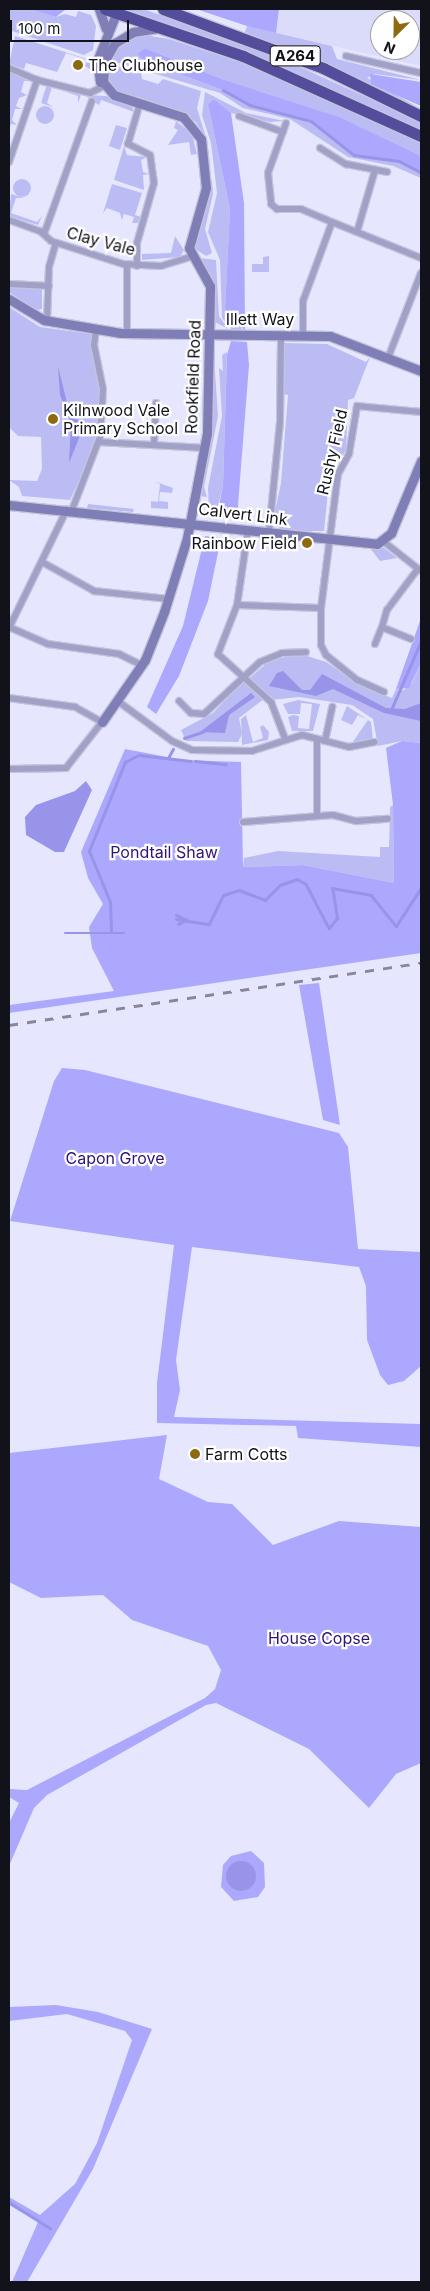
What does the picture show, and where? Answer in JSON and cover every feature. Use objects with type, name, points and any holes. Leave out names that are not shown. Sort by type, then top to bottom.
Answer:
[{"type":"highway","name":"A264","points":[[163,9],[323,68],[421,116]]},
{"type":"highway","name":"A264","points":[[112,10],[294,77],[421,136]]},
{"type":"street","points":[[99,9],[106,32]]},
{"type":"street","points":[[112,10],[96,69],[103,84],[114,95],[183,117],[201,139],[206,188],[190,244],[191,257]]},
{"type":"street","points":[[103,84],[105,60],[117,41],[137,31],[165,28]]},
{"type":"street","points":[[346,56],[421,73]]},
{"type":"street","points":[[9,68],[37,80],[90,93],[103,84]]},
{"type":"street","points":[[9,162],[37,80]]},
{"type":"street","points":[[44,234],[92,102]]},
{"type":"street","points":[[136,266],[137,243],[154,183],[150,155],[128,144],[140,103]]},
{"type":"street","points":[[239,116],[283,132]]},
{"type":"street","points":[[286,123],[268,173],[271,204],[277,209],[301,209],[421,258]]},
{"type":"street","points":[[320,148],[341,162],[387,172]]},
{"type":"street","points":[[357,232],[375,170]]},
{"type":"street","name":"Clay Vale","points":[[9,220],[44,234],[56,243],[127,265],[162,266],[191,257]]},
{"type":"street","points":[[302,334],[303,301],[332,222]]},
{"type":"street","points":[[47,321],[49,286],[56,243]]},
{"type":"street","name":"Rookfield Road","points":[[9,769],[66,768],[119,702],[142,665],[169,599],[190,523],[205,448],[210,286],[191,257]]},
{"type":"street","points":[[127,265],[127,333]]},
{"type":"street","points":[[388,358],[421,273]]},
{"type":"street","points":[[9,284],[49,286]]},
{"type":"street","name":"Illett Way","points":[[9,299],[47,321],[127,333],[302,334],[333,336],[421,371]]},
{"type":"street","points":[[96,328],[94,345],[103,389],[99,442],[70,509],[9,627],[48,644],[119,654],[142,665]]},
{"type":"street","points":[[269,532],[280,421],[281,335]]},
{"type":"street","points":[[154,444],[156,403]]},
{"type":"street","name":"Rushy Field","points":[[331,540],[338,474],[349,454],[354,408],[362,404],[421,412]]},
{"type":"street","points":[[99,442],[205,448]]},
{"type":"street","points":[[375,644],[389,607],[419,571],[383,541],[421,461]]},
{"type":"street","name":"Calvert Link","points":[[9,505],[70,509],[331,540],[373,544],[383,541]]},
{"type":"street","points":[[248,530],[237,605],[218,654],[271,702],[285,739]]},
{"type":"street","points":[[331,540],[321,608],[326,655],[365,685],[384,692]]},
{"type":"street","points":[[42,562],[94,591],[169,599]]},
{"type":"street","points":[[237,605],[321,608]]},
{"type":"street","points":[[382,627],[411,639]]},
{"type":"street","points":[[179,701],[191,713],[204,714],[243,677],[275,655],[306,652]]},
{"type":"street","points":[[9,698],[75,707],[102,722]]},
{"type":"street","points":[[119,702],[172,741],[192,750],[252,751],[285,739],[317,739],[353,748],[375,742]]},
{"type":"street","points":[[325,741],[332,707]]},
{"type":"street","points":[[317,739],[317,815]]},
{"type":"street","points":[[243,822],[317,815],[388,819]]},
{"type":"shaded area","points":[[9,9],[29,9],[56,17],[65,14],[76,17],[78,11],[91,15],[96,26],[93,50],[84,55],[9,30]]},
{"type":"shaded area","points":[[122,9],[143,9],[265,51],[421,122],[421,131],[277,66]]},
{"type":"shaded area","points":[[279,9],[421,9],[421,66],[395,60],[420,60],[420,10],[370,10],[370,54],[276,33]]},
{"type":"shaded area","points":[[247,26],[332,46],[337,59],[421,80],[374,74],[367,78],[421,109],[245,32]]},
{"type":"shaded area","points":[[138,34],[169,39],[274,73],[421,141],[421,156],[335,116],[222,79],[145,48],[137,54],[154,65],[223,90],[250,105],[307,120],[352,154],[399,161],[421,172],[421,178],[393,166],[348,157],[290,119],[243,108],[220,93],[109,60],[123,41]]},
{"type":"shaded area","points":[[15,36],[93,61],[90,69],[85,66],[87,60],[66,53],[57,72],[26,63],[24,69],[9,64]]},
{"type":"shaded area","points":[[107,64],[141,72],[142,79],[158,84],[163,79],[201,91],[197,108],[207,141],[212,177],[206,140],[196,122],[173,109],[114,90],[106,78]]},
{"type":"shaded area","points":[[9,72],[31,81],[24,81],[21,92],[27,95],[19,98],[16,106],[22,109],[15,109],[12,120],[17,125],[11,124],[9,129]]},
{"type":"shaded area","points":[[47,84],[81,95],[78,103],[78,96],[52,87],[47,103],[53,107],[41,103]]},
{"type":"shaded area","points":[[205,92],[246,113],[285,121],[270,122],[231,113],[214,99],[208,104],[230,209],[225,308],[243,330],[232,330],[222,318],[220,260],[208,232],[217,193],[211,143],[202,115]]},
{"type":"shaded area","points":[[84,95],[107,96],[132,107],[134,112],[101,100],[99,105]]},
{"type":"shaded area","points":[[45,106],[51,109],[54,115],[51,121],[45,124],[39,121],[36,115],[39,109]]},
{"type":"shaded area","points":[[176,121],[192,134],[197,154],[191,155],[189,142],[168,145],[178,130],[174,128]]},
{"type":"shaded area","points":[[116,125],[127,128],[120,150],[109,146]]},
{"type":"shaded area","points":[[124,146],[127,155],[147,157],[141,160],[143,172],[149,174],[143,175],[144,190],[114,180]]},
{"type":"shaded area","points":[[22,179],[30,184],[31,188],[26,196],[22,197],[14,192],[13,188],[18,180]]},
{"type":"shaded area","points":[[212,179],[213,194],[205,229],[212,253],[206,256],[194,248]]},
{"type":"shaded area","points":[[112,184],[142,193],[135,215],[141,217],[138,223],[132,223],[134,217],[124,214],[122,220],[120,213],[107,208],[103,213]]},
{"type":"shaded area","points":[[11,194],[24,198],[16,198],[11,213],[37,222],[42,216],[38,225],[9,216]]},
{"type":"shaded area","points":[[175,236],[184,250],[180,257],[142,260],[142,254],[171,253]]},
{"type":"shaded area","points":[[269,256],[269,272],[252,272],[252,264],[263,264],[263,257]]},
{"type":"shaded area","points":[[200,258],[216,260],[219,316],[228,329],[215,322],[215,287]]},
{"type":"shaded area","points":[[9,286],[42,288],[42,309],[36,310],[9,292]]},
{"type":"shaded area","name":"Kilnwood Vale Primary School","points":[[9,307],[40,327],[92,334],[100,384],[99,422],[94,448],[70,500],[22,496],[19,487],[9,480],[37,481],[42,469],[41,437],[18,436],[9,427]]},
{"type":"shaded area","points":[[285,343],[327,344],[366,362],[370,357],[354,398],[348,400],[346,451],[330,471],[324,531],[289,531],[272,525],[281,483],[288,395],[283,394]]},
{"type":"shaded area","points":[[227,352],[223,485],[217,511],[209,510],[208,488],[222,416],[219,368],[223,371],[222,355]]},
{"type":"shaded area","points":[[214,357],[218,416],[204,487],[207,497],[200,496],[211,435]]},
{"type":"shaded area","points":[[58,366],[69,411],[84,426],[69,463],[71,423],[60,395]]},
{"type":"shaded area","points":[[154,481],[173,488],[172,493],[160,492],[159,501],[168,502],[168,509],[151,508],[151,501],[158,502],[160,484]]},
{"type":"shaded area","points":[[88,504],[134,509],[133,512],[87,508]]},
{"type":"shaded area","points":[[370,548],[384,548],[397,558],[380,561]]},
{"type":"shaded area","points":[[301,654],[326,662],[363,687],[392,698],[396,689],[404,690],[412,683],[421,663],[421,743],[402,741],[378,746],[373,719],[352,705],[299,697],[271,700],[250,678],[270,660]]},
{"type":"shaded area","points":[[283,671],[302,690],[310,690],[322,674],[386,708],[405,709],[421,703],[421,721],[384,713],[333,689],[316,696],[269,686],[277,673]]},
{"type":"shaded area","points":[[243,682],[264,699],[239,718],[242,734],[238,742],[186,741],[181,730],[213,713]]},
{"type":"shaded area","points":[[251,693],[255,697],[229,715],[225,733],[200,732]]},
{"type":"shaded area","points":[[298,700],[320,704],[313,731],[292,731],[288,717],[293,715],[299,716],[298,728],[309,729],[312,704],[301,703],[300,714],[288,714],[283,704]]},
{"type":"shaded area","points":[[347,706],[368,720],[358,715],[352,725],[341,720]]},
{"type":"shaded area","points":[[246,715],[253,742],[263,738],[260,727],[263,725],[269,732],[268,740],[242,745],[241,719]]},
{"type":"shaded area","points":[[368,720],[371,722],[373,741],[352,743]]},
{"type":"shaded area","points":[[86,781],[92,790],[64,852],[55,852],[26,835],[25,817],[36,805],[75,791]]},
{"type":"shaded area","points":[[393,805],[394,883],[303,865],[243,867],[244,858],[278,851],[380,857],[380,847],[389,847],[390,807]]},
{"type":"shaded area","points":[[241,1861],[247,1862],[255,1870],[255,1882],[247,1890],[241,1891],[235,1890],[227,1882],[226,1876],[227,1870],[235,1862]]},
{"type":"green space","points":[[29,9],[66,9],[56,17]]},
{"type":"green space","points":[[196,9],[279,9],[276,33],[247,26]]},
{"type":"green space","points":[[145,48],[222,79],[339,117],[421,156],[421,172],[399,161],[354,155],[307,120],[250,105],[223,90],[146,62],[137,54]]},
{"type":"green space","points":[[370,74],[421,82],[421,106],[371,84]]},
{"type":"green space","points":[[214,99],[231,113],[244,203],[245,330],[231,320],[225,308],[230,209],[208,104]]},
{"type":"green space","points":[[231,341],[247,342],[249,365],[237,518],[217,516],[223,485],[227,355]]},
{"type":"green space","points":[[205,536],[221,538],[208,601],[179,676],[156,714],[147,707],[183,626]]},
{"type":"green space","points":[[421,618],[421,663],[409,688],[396,689]]},
{"type":"green space","name":"Pondtail Shaw","points":[[402,741],[421,743],[421,953],[9,1013],[9,1005],[114,991],[92,948],[89,927],[103,904],[88,878],[81,852],[125,749],[183,760],[241,762],[243,867],[303,865],[394,883],[393,805],[386,748]]},
{"type":"green space","points":[[319,983],[340,1125],[323,1120],[299,985]]},
{"type":"green space","name":"Capon Grove","points":[[62,1068],[85,1070],[339,1133],[348,1147],[358,1249],[421,1252],[421,1366],[404,1381],[388,1385],[380,1375],[367,1340],[366,1286],[359,1267],[192,1247],[176,1360],[180,1390],[174,1417],[421,1424],[421,1447],[298,1438],[296,1426],[157,1423],[157,1383],[174,1245],[10,1221],[54,1081]]},
{"type":"green space","name":"House Copse","points":[[167,1435],[159,1479],[208,1502],[232,1504],[273,1545],[339,1521],[421,1527],[421,1763],[396,1774],[369,1808],[309,1749],[216,1703],[206,1705],[47,1795],[34,1808],[9,1866],[9,1823],[19,1803],[9,1797],[9,1789],[27,1790],[205,1698],[215,1689],[221,1670],[208,1646],[132,1620],[103,1595],[41,1598],[9,1582],[9,1453]]},
{"type":"green space","points":[[251,1851],[264,1863],[265,1887],[258,1897],[234,1901],[221,1887],[223,1865],[231,1856]]},
{"type":"green space","points":[[56,2005],[98,2012],[152,2029],[93,2169],[27,2282],[12,2282],[38,2222],[9,2205],[9,2197],[40,2215],[75,2184],[97,2143],[132,2040],[125,2031],[67,2014],[9,2021],[9,2007]]},
{"type":"waterway","points":[[223,90],[250,105],[311,121],[354,155],[399,161],[421,172]]},
{"type":"waterway","points":[[391,710],[421,641]]},
{"type":"waterway","points":[[184,738],[203,732]]},
{"type":"waterway","points":[[168,758],[173,749]]},
{"type":"waterway","points":[[111,931],[110,902],[89,851],[125,762],[139,755],[191,761]]},
{"type":"waterway","points":[[195,761],[226,764]]},
{"type":"waterway","points":[[176,919],[209,924],[223,895],[239,890],[265,900],[280,885],[297,879],[306,884],[329,928],[337,918],[332,888],[371,895],[396,926],[421,888]]},
{"type":"waterway","points":[[176,915],[187,920],[179,924]]},
{"type":"waterway","points":[[65,933],[124,933]]},
{"type":"waterway","points":[[9,2202],[50,2228]]},
{"type":"railway","points":[[9,1025],[421,963]]},
{"type":"place","name":"The Clubhouse","points":[[78,65]]},
{"type":"place","name":"Kilnwood Vale Primary School","points":[[53,419]]},
{"type":"place","name":"Rainbow Field","points":[[307,543]]},
{"type":"place","name":"Farm Cotts","points":[[195,1454]]}]
